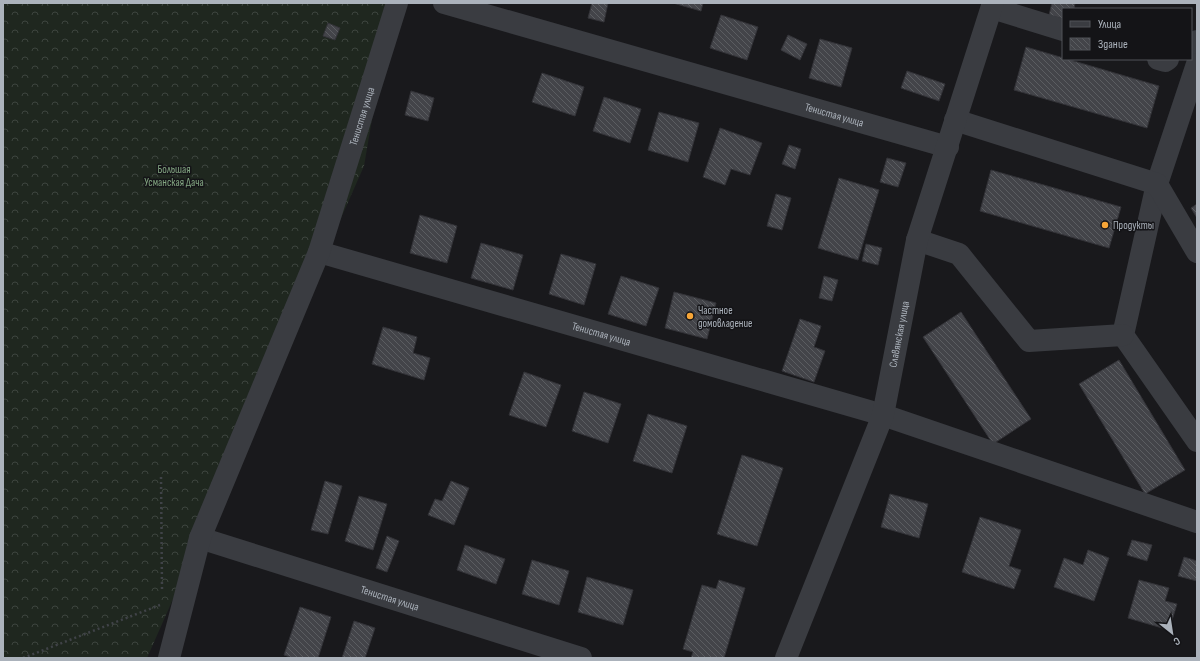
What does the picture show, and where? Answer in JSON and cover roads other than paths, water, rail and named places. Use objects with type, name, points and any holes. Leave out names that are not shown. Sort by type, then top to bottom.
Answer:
[{"type":"street","name":"Тенистая улица","points":[[169,658],[200,538],[319,252],[397,3]]},
{"type":"street","name":"Тенистая улица","points":[[444,3],[948,147]]},
{"type":"street","name":"Славянская улица","points":[[786,658],[883,416],[917,240],[993,6]]},
{"type":"street","points":[[993,6],[1062,30]]},
{"type":"street","points":[[1197,64],[1156,184],[1123,335],[1197,441]]},
{"type":"street","points":[[955,120],[1156,184],[1197,252]]},
{"type":"street","points":[[917,240],[959,254],[1029,341],[1123,335]]},
{"type":"street","name":"Тенистая улица","points":[[319,252],[883,416],[1197,522]]},
{"type":"street","name":"Тенистая улица","points":[[200,538],[581,658]]},
{"type":"place","name":"Продукты","points":[[1105,225]]},
{"type":"place","name":"Частное домовладение","points":[[690,316]]},
{"type":"park label","name":"Большая Усманская Дача","points":[[174,175]]}]
